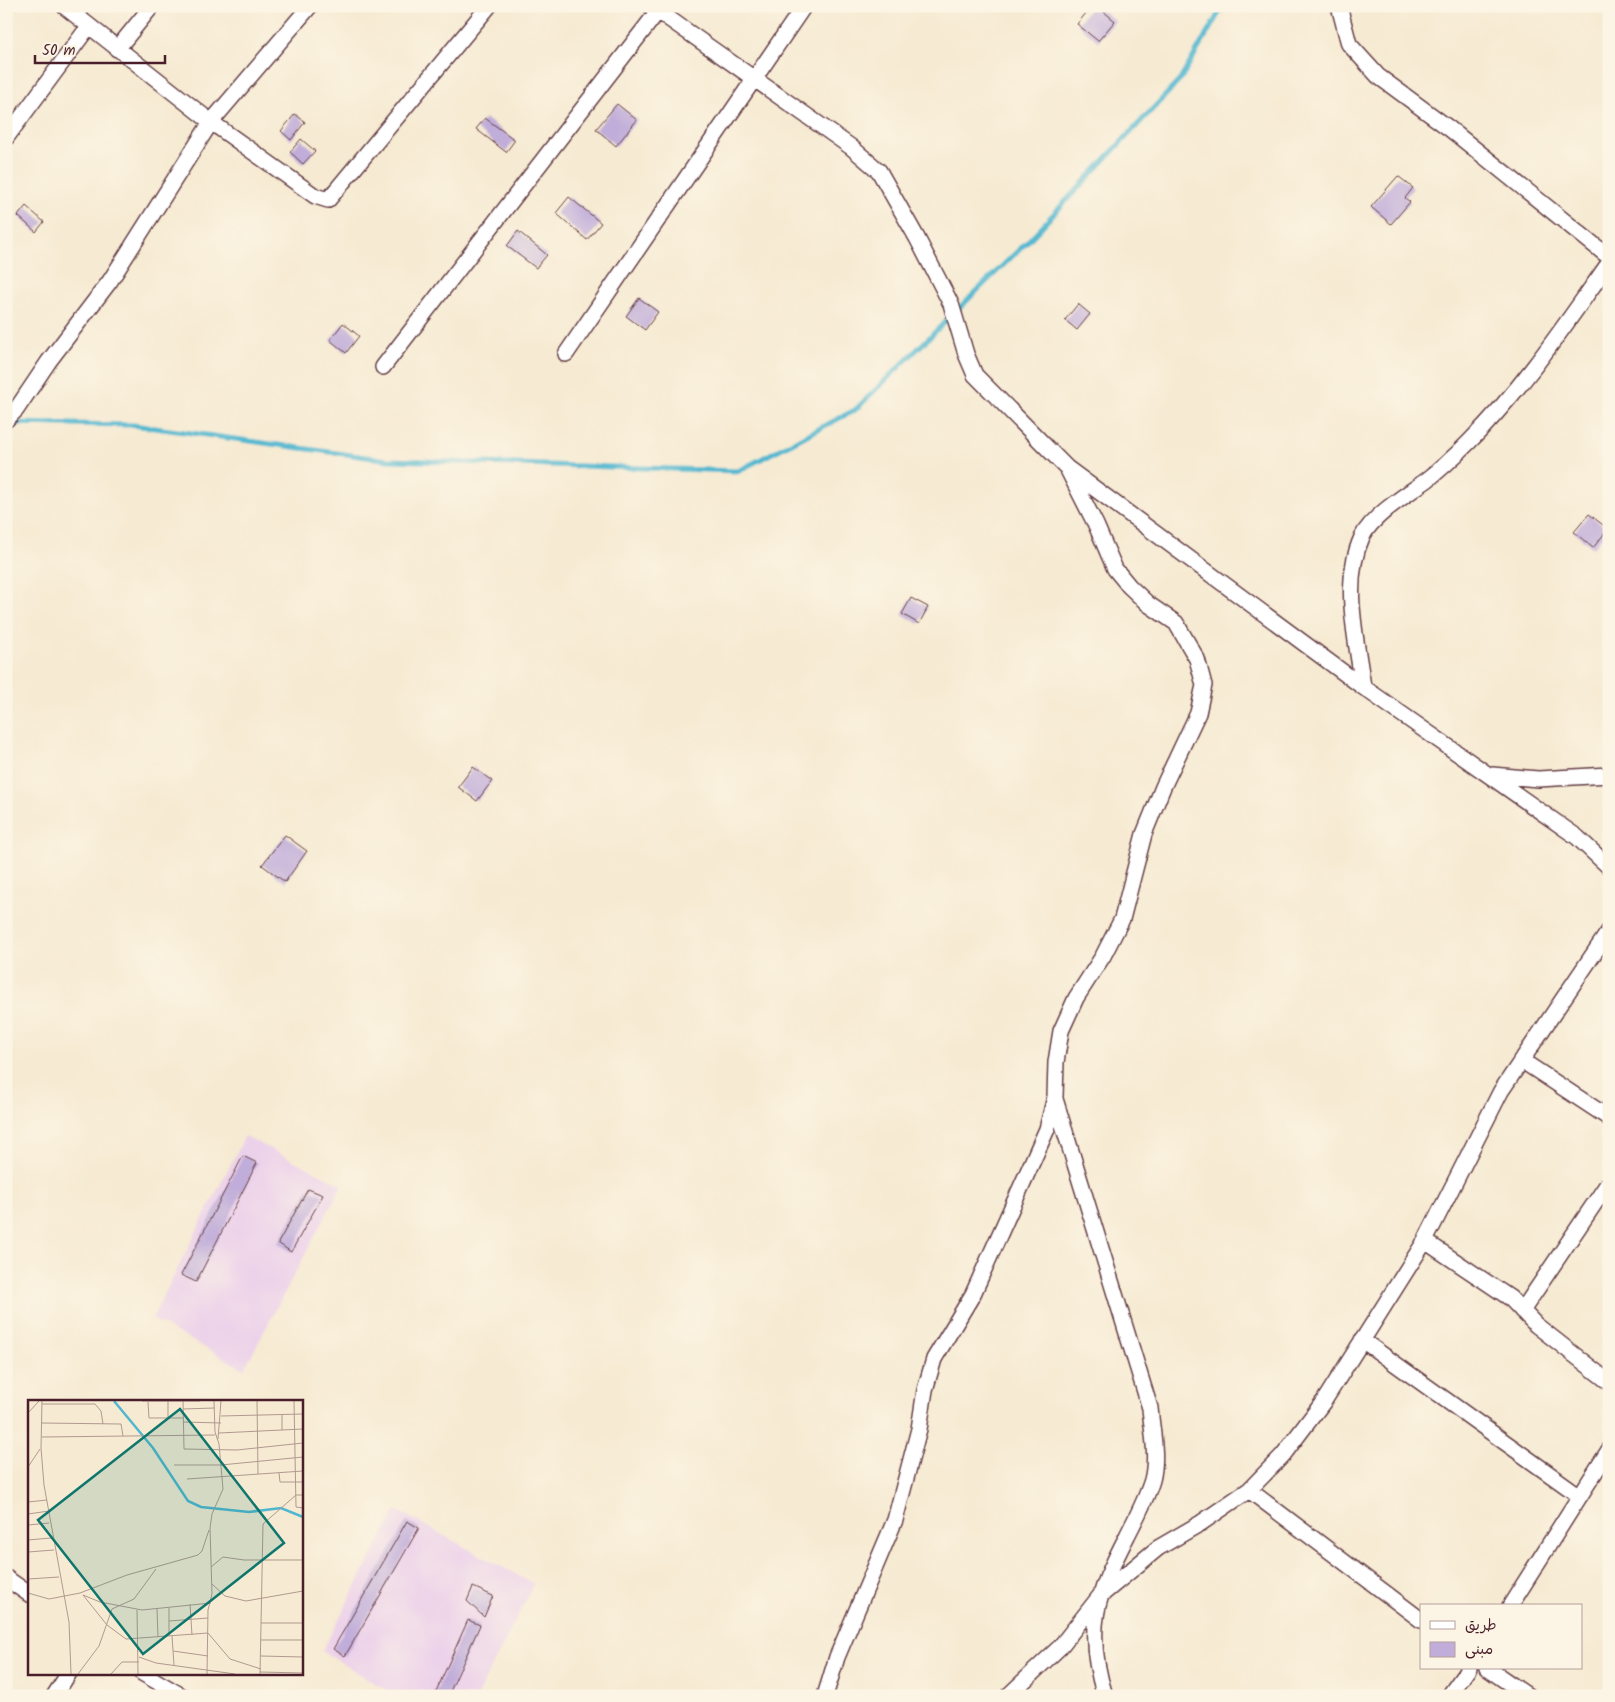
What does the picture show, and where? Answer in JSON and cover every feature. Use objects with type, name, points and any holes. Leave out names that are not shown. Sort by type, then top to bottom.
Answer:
[{"type":"street","points":[[64,6],[211,122],[315,196],[328,200],[489,6]]},
{"type":"street","points":[[117,49],[152,6]]},
{"type":"street","points":[[6,420],[16,410],[49,361],[110,281],[211,122],[310,6]]},
{"type":"street","points":[[566,354],[804,6]]},
{"type":"street","points":[[1338,6],[1349,44],[1378,76],[1450,129],[1609,257]]},
{"type":"street","points":[[383,367],[657,8],[754,80],[851,147],[879,171],[951,304],[966,354],[975,375],[1067,468],[1363,687],[1577,837],[1609,866]]},
{"type":"street","points":[[6,138],[90,26]]},
{"type":"street","points":[[1363,687],[1352,598],[1352,571],[1362,536],[1387,509],[1428,478],[1467,444],[1507,403],[1543,357],[1609,263]]},
{"type":"street","points":[[825,1696],[837,1657],[895,1520],[919,1429],[925,1390],[934,1359],[973,1294],[1047,1129],[1055,1097],[1056,1062],[1061,1031],[1076,998],[1103,956],[1122,919],[1144,834],[1162,787],[1198,713],[1204,685],[1196,659],[1176,624],[1148,604],[1114,569],[1096,525],[1067,468]]},
{"type":"street","points":[[1490,775],[1538,779],[1609,775]]},
{"type":"street","points":[[1008,1696],[1060,1647],[1100,1596],[1158,1548],[1201,1523],[1249,1490],[1283,1456],[1324,1401],[1425,1241],[1501,1091],[1609,931]]},
{"type":"street","points":[[1521,1060],[1609,1118]]},
{"type":"street","points":[[1055,1097],[1150,1408],[1154,1447],[1152,1478],[1146,1495],[1105,1579],[1095,1615],[1093,1646],[1105,1696]]},
{"type":"street","points":[[1522,1310],[1609,1182]]},
{"type":"street","points":[[1425,1241],[1510,1298],[1536,1325],[1609,1382]]},
{"type":"street","points":[[1362,1340],[1580,1496]]},
{"type":"street","points":[[1511,1604],[1609,1450]]},
{"type":"street","points":[[1249,1490],[1420,1619]]},
{"type":"street","points":[[6,1578],[28,1593]]},
{"type":"street","points":[[1449,1696],[1468,1670]]},
{"type":"street","points":[[1490,1670],[1528,1696]]},
{"type":"street","points":[[54,1696],[68,1674]]},
{"type":"street","points":[[144,1674],[182,1696]]},
{"type":"shaded area","points":[[245,1136],[342,1185],[244,1369],[152,1319]]},
{"type":"shaded area","points":[[396,1510],[534,1584],[477,1696],[396,1696],[322,1651]]},
{"type":"building","points":[[1092,6],[1097,6],[1115,21],[1098,41],[1077,24]]},
{"type":"building","points":[[617,104],[637,120],[616,146],[596,129]]},
{"type":"building","points":[[295,114],[305,122],[291,140],[281,131]]},
{"type":"building","points":[[485,118],[515,140],[506,152],[476,129]]},
{"type":"building","points":[[301,139],[315,151],[303,164],[290,152]]},
{"type":"building","points":[[1398,176],[1413,188],[1405,198],[1410,202],[1391,224],[1371,207]]},
{"type":"building","points":[[569,197],[601,223],[587,240],[556,213]]},
{"type":"building","points":[[26,206],[44,222],[36,232],[18,216]]},
{"type":"building","points":[[518,231],[547,255],[536,268],[507,246]]},
{"type":"building","points":[[639,298],[658,312],[645,330],[626,316]]},
{"type":"building","points":[[1078,304],[1090,314],[1077,330],[1065,320]]},
{"type":"building","points":[[343,323],[359,336],[346,353],[330,340]]},
{"type":"building","points":[[1589,514],[1608,529],[1593,548],[1574,532]]},
{"type":"building","points":[[911,598],[928,607],[919,624],[902,614]]},
{"type":"building","points":[[473,767],[492,781],[477,801],[458,787]]},
{"type":"building","points":[[285,835],[307,851],[285,882],[262,865]]},
{"type":"building","points":[[243,1156],[257,1163],[196,1282],[181,1275]]},
{"type":"building","points":[[308,1189],[323,1195],[291,1252],[278,1243]]},
{"type":"building","points":[[407,1521],[419,1528],[345,1656],[333,1649]]},
{"type":"building","points":[[473,1587],[493,1596],[484,1617],[467,1601]]},
{"type":"building","points":[[468,1620],[480,1625],[448,1696],[434,1696]]},
{"type":"waterway","points":[[7,423],[133,425],[388,460],[738,471],[855,410],[1029,240],[1180,80],[1223,6]]}]
